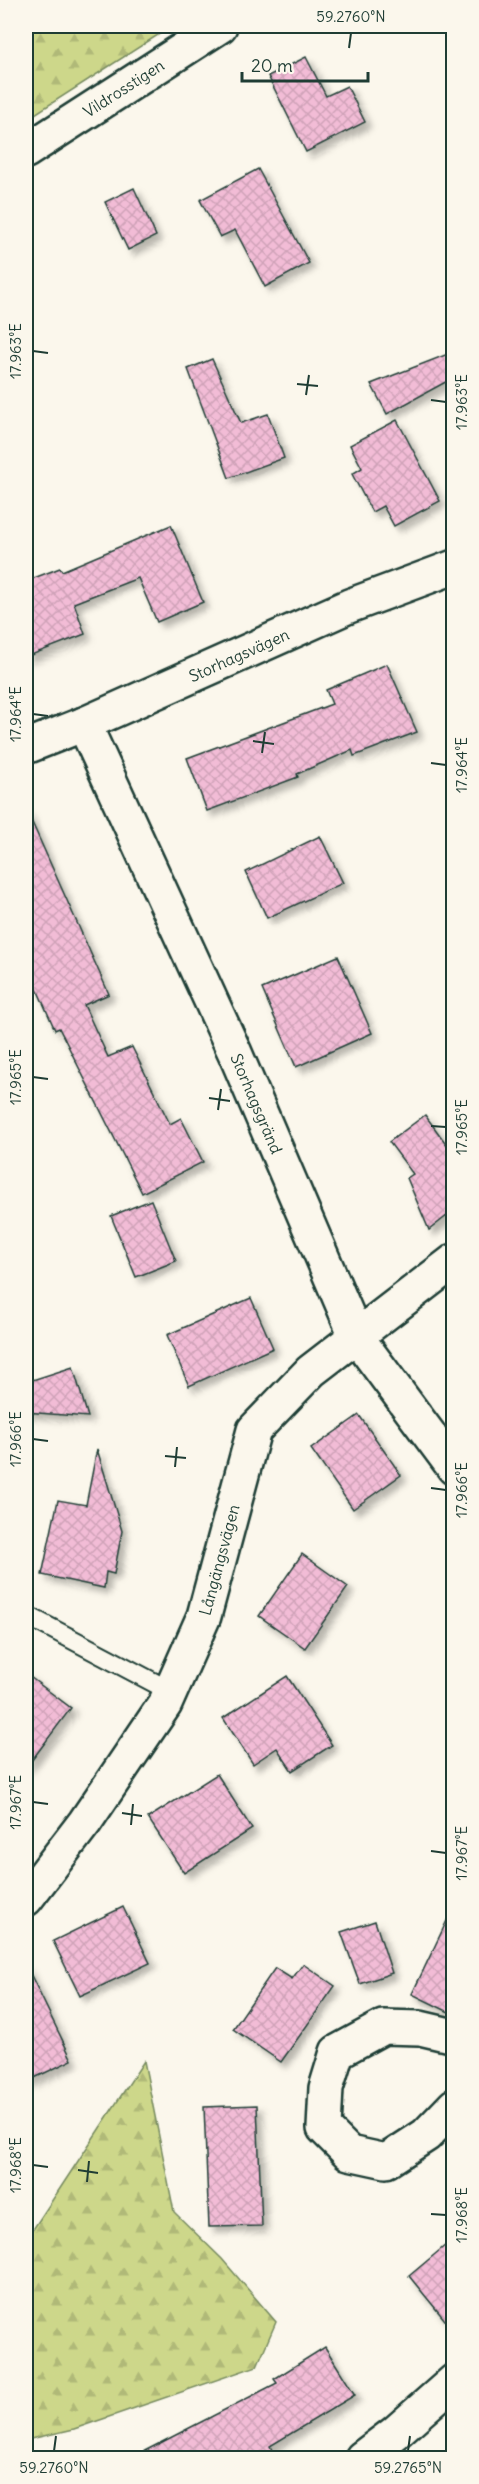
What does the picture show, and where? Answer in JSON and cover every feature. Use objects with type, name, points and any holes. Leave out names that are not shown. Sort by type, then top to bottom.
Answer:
[{"type":"street","name":"Vildrosstigen","points":[[26,151],[220,26]]},
{"type":"street","name":"Storhagsvägen","points":[[26,747],[84,724],[349,606],[453,567]]},
{"type":"street","name":"Storhagsgränd","points":[[84,724],[235,1053],[356,1336],[453,1468]]},
{"type":"street","name":"Långängsvägen","points":[[26,1899],[85,1822],[165,1704],[204,1616],[254,1430],[311,1371],[453,1261]]},
{"type":"street","points":[[453,2036],[420,2028],[383,2027],[337,2052],[326,2088],[324,2128],[349,2153],[386,2161],[426,2135],[453,2106]]},
{"type":"street","points":[[362,2458],[395,2433],[453,2381]]},
{"type":"lane","points":[[26,1615],[170,1691]]},
{"type":"green space","points":[[26,26],[172,26],[35,114],[26,102]]},
{"type":"green space","points":[[144,2061],[174,2212],[222,2259],[276,2322],[257,2366],[74,2429],[26,2440],[26,2240]]},
{"type":"building","points":[[306,57],[326,96],[347,86],[365,122],[306,152],[268,76]]},
{"type":"building","points":[[258,169],[309,263],[265,287],[235,230],[220,237],[200,200]]},
{"type":"building","points":[[134,188],[156,236],[128,250],[105,202]]},
{"type":"building","points":[[453,352],[453,378],[387,414],[371,384]]},
{"type":"building","points":[[212,359],[241,423],[268,414],[284,458],[229,478],[188,369]]},
{"type":"building","points":[[397,420],[440,501],[394,526],[383,506],[372,512],[352,474],[362,468],[350,445]]},
{"type":"building","points":[[171,525],[203,602],[157,622],[138,578],[74,603],[85,634],[26,657],[26,581],[60,568],[62,571]]},
{"type":"building","points":[[387,664],[417,732],[354,756],[352,750],[297,774],[298,777],[207,811],[187,758],[332,704],[326,690]]},
{"type":"building","points":[[26,809],[109,994],[84,1005],[108,1057],[132,1047],[170,1124],[181,1118],[203,1162],[142,1193],[59,1028],[55,1030],[26,964]]},
{"type":"building","points":[[320,836],[343,883],[267,918],[246,872]]},
{"type":"building","points":[[338,956],[372,1033],[296,1067],[262,989]]},
{"type":"building","points":[[425,1115],[453,1153],[453,1211],[429,1230],[407,1178],[413,1174],[389,1142]]},
{"type":"building","points":[[151,1200],[176,1261],[136,1277],[111,1216]]},
{"type":"building","points":[[251,1298],[273,1348],[189,1386],[167,1335]]},
{"type":"building","points":[[73,1367],[88,1417],[26,1412],[26,1382]]},
{"type":"building","points":[[359,1415],[401,1475],[353,1509],[311,1449]]},
{"type":"building","points":[[97,1449],[122,1531],[114,1574],[106,1572],[104,1588],[42,1575],[58,1500],[86,1505]]},
{"type":"building","points":[[302,1554],[348,1587],[305,1648],[259,1616]]},
{"type":"building","points":[[26,1674],[71,1708],[26,1768]]},
{"type":"building","points":[[287,1676],[332,1745],[292,1771],[277,1748],[253,1764],[223,1718]]},
{"type":"building","points":[[217,1774],[252,1829],[184,1873],[148,1818]]},
{"type":"building","points":[[123,1907],[150,1963],[80,1996],[53,1941]]},
{"type":"building","points":[[453,1908],[453,2014],[412,1994]]},
{"type":"building","points":[[375,1921],[392,1973],[360,1984],[341,1932]]},
{"type":"building","points":[[303,1964],[335,1986],[281,2062],[233,2029],[275,1968],[292,1979]]},
{"type":"building","points":[[26,1965],[72,2060],[26,2082]]},
{"type":"building","points":[[257,2105],[262,2226],[209,2227],[204,2107]]},
{"type":"building","points":[[453,2239],[453,2330],[409,2276]]},
{"type":"building","points":[[325,2347],[355,2395],[270,2446],[276,2458],[131,2458],[277,2383],[274,2379]]}]
